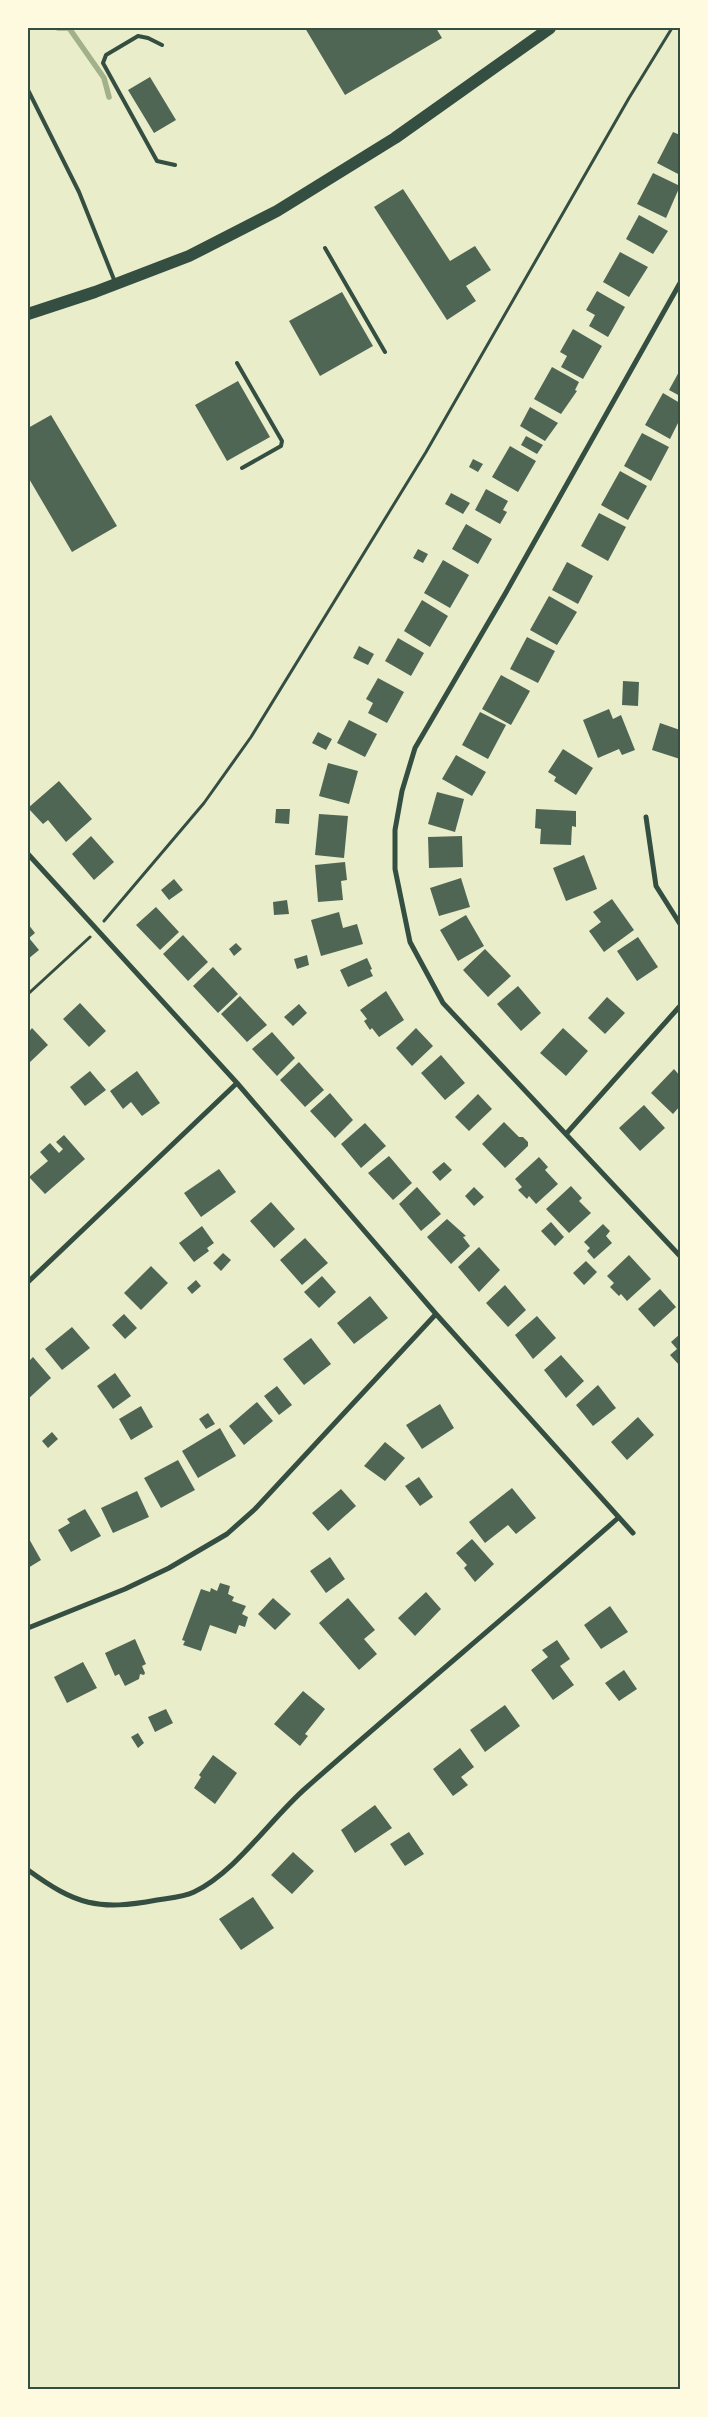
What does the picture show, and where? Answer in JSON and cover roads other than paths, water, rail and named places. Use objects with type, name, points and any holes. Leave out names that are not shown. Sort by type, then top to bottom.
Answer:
[{"type":"main road","points":[[28,314],[116,284],[189,256],[298,199],[395,138],[550,28]]},
{"type":"street","points":[[680,282],[505,594],[415,748],[402,791],[395,830],[395,869],[410,942],[443,1003],[680,1256]]},
{"type":"street","points":[[646,817],[656,886],[680,924]]},
{"type":"street","points":[[28,854],[237,1084],[436,1314],[633,1533]]},
{"type":"street","points":[[566,1134],[680,1006]]},
{"type":"street","points":[[28,1282],[237,1084]]},
{"type":"street","points":[[28,1628],[146,1580],[227,1534],[255,1509],[436,1314]]},
{"type":"street","points":[[28,1870],[75,1900],[104,1905],[132,1905],[192,1893],[208,1884],[232,1863],[307,1786],[496,1626],[618,1518]]},
{"type":"lane","points":[[162,45],[148,38],[138,36],[106,55],[102,62],[157,161],[175,164]]},
{"type":"lane","points":[[28,90],[79,192],[116,284]]},
{"type":"lane","points":[[325,248],[384,352]]},
{"type":"lane","points":[[237,363],[282,441],[280,446],[242,468]]},
{"type":"waterway","points":[[58,28],[69,28],[104,78],[109,97]]}]
